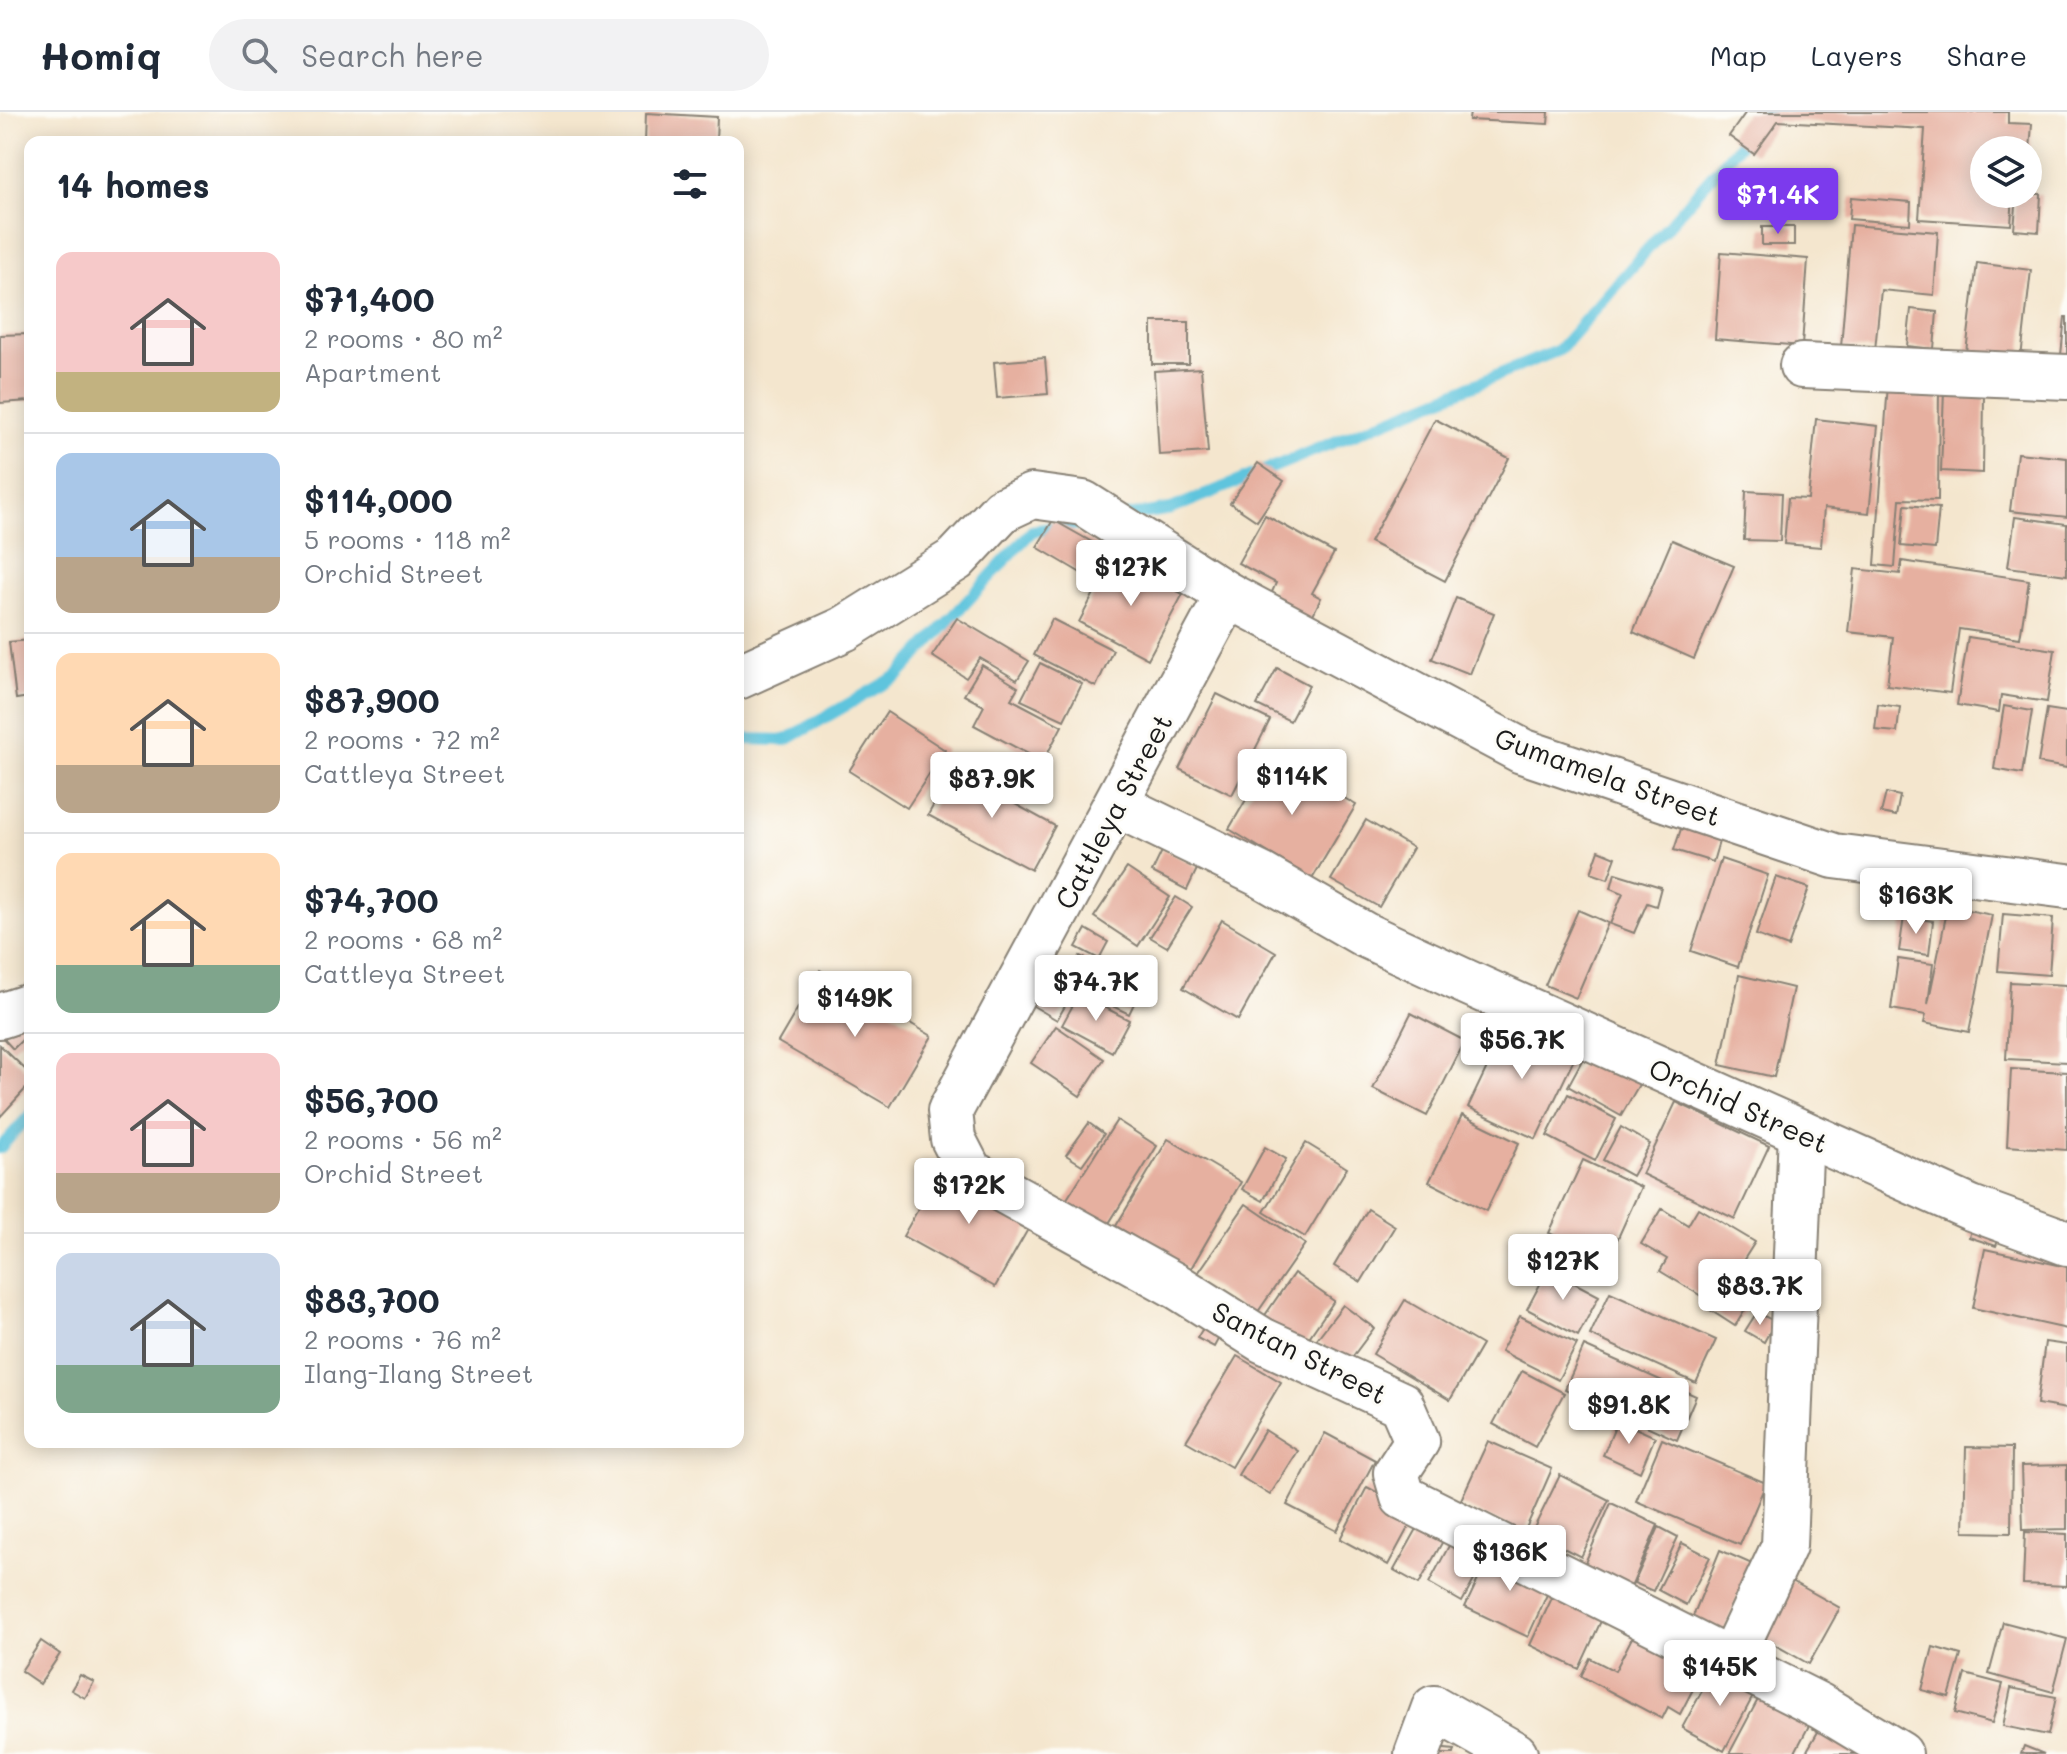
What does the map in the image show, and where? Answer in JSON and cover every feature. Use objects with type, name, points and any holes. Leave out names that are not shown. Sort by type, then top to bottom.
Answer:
[{"type":"street","points":[[1802,366],[2067,377]]},
{"type":"street","name":"Gumamela Street","points":[[744,674],[844,629],[956,559],[1002,510],[1032,496],[1083,503],[1228,595],[1522,751],[1834,856],[2067,886]]},
{"type":"street","name":"Cattleya Street","points":[[950,1111],[1228,595]]},
{"type":"street","name":"Orchid Street","points":[[1117,805],[1261,875],[1365,935],[1683,1081],[1971,1208],[2067,1243]]},
{"type":"street","points":[[0,1016],[24,1008]]},
{"type":"street","name":"Santan Street","points":[[950,1111],[953,1139],[970,1172],[1178,1287],[1262,1340],[1401,1404],[1417,1441],[1396,1473],[1403,1497],[1820,1706],[1900,1754]]},
{"type":"street","points":[[1730,1661],[1784,1546],[1801,1132]]},
{"type":"street","points":[[1417,1754],[1434,1708],[1515,1754]]},
{"type":"building","points":[[1470,112],[1549,112],[1548,124],[1469,120]]},
{"type":"building","points":[[1746,112],[2008,112],[2008,123],[2032,124],[2031,136],[1970,136],[1970,208],[2012,208],[2011,225],[1919,219],[1925,129],[1778,121],[1754,154],[1729,136]]},
{"type":"building","points":[[646,113],[717,117],[716,136],[645,136]]},
{"type":"building","points":[[1851,197],[1911,202],[1910,224],[1849,219]]},
{"type":"building","points":[[2016,208],[2040,208],[2039,232],[2014,230]]},
{"type":"building","points":[[1851,225],[1938,232],[1934,295],[1881,290],[1875,350],[1841,347]]},
{"type":"building","points":[[1762,227],[1794,227],[1794,245],[1762,245]]},
{"type":"building","points":[[1721,252],[1808,259],[1802,346],[1715,339]]},
{"type":"building","points":[[1977,263],[2031,270],[2021,358],[1966,352]]},
{"type":"building","points":[[1911,309],[1937,312],[1934,349],[1907,346]]},
{"type":"building","points":[[2065,317],[2067,355],[2061,355]]},
{"type":"building","points":[[1152,322],[1189,322],[1189,364],[1152,364]]},
{"type":"building","points":[[24,334],[24,401],[0,403],[0,335]]},
{"type":"building","points":[[1045,358],[1048,394],[997,398],[994,362]]},
{"type":"building","points":[[1201,368],[1208,452],[1159,455],[1154,371]]},
{"type":"building","points":[[1888,384],[1939,385],[1938,500],[1900,499],[1895,567],[1875,565]]},
{"type":"building","points":[[1944,391],[1984,392],[1983,473],[1941,471]]},
{"type":"building","points":[[1435,419],[1509,458],[1445,581],[1370,542]]},
{"type":"building","points":[[1816,419],[1878,426],[1869,513],[1824,508],[1821,547],[1784,544],[1788,498],[1808,499]]},
{"type":"building","points":[[2017,453],[2067,458],[2067,517],[2010,511]]},
{"type":"building","points":[[1258,463],[1284,481],[1257,521],[1230,503]]},
{"type":"building","points":[[1746,491],[1782,493],[1780,541],[1744,540]]},
{"type":"building","points":[[1905,505],[1939,508],[1935,549],[1901,546]]},
{"type":"building","points":[[1265,515],[1334,553],[1312,593],[1321,598],[1308,625],[1266,606],[1276,583],[1238,563]]},
{"type":"building","points":[[2015,517],[2067,524],[2067,575],[2008,567]]},
{"type":"building","points":[[1053,520],[1108,551],[1091,579],[1037,547]]},
{"type":"building","points":[[1672,540],[1734,566],[1694,659],[1633,632]]},
{"type":"building","points":[[1113,557],[1183,594],[1148,659],[1079,622]]},
{"type":"building","points":[[1902,561],[2029,580],[2020,638],[1959,629],[1950,693],[1887,685],[1893,637],[1848,632],[1855,569],[1900,574]]},
{"type":"building","points":[[1456,598],[1494,613],[1470,674],[1432,659]]},
{"type":"building","points":[[957,618],[1029,661],[1017,680],[980,658],[966,678],[932,656]]},
{"type":"building","points":[[1052,619],[1113,650],[1096,687],[1034,655]]},
{"type":"building","points":[[1968,637],[2055,650],[2047,702],[2001,695],[1999,712],[1957,705]]},
{"type":"building","points":[[24,641],[24,698],[16,699],[9,642]]},
{"type":"building","points":[[1040,663],[1082,684],[1064,720],[1021,700]]},
{"type":"building","points":[[982,665],[1018,687],[1011,699],[1062,726],[1043,762],[974,725],[984,706],[964,695]]},
{"type":"building","points":[[1277,668],[1309,685],[1290,721],[1257,705]]},
{"type":"building","points":[[1217,694],[1270,720],[1232,795],[1179,769]]},
{"type":"building","points":[[1878,704],[1900,707],[1897,732],[1875,730]]},
{"type":"building","points":[[2004,706],[2032,711],[2022,774],[1994,769]]},
{"type":"building","points":[[2047,709],[2067,712],[2067,768],[2038,763]]},
{"type":"building","points":[[887,712],[945,750],[907,808],[849,771]]},
{"type":"building","points":[[1272,755],[1356,805],[1312,879],[1229,829]]},
{"type":"building","points":[[953,770],[1055,826],[1031,870],[928,815]]},
{"type":"building","points":[[1886,793],[1900,796],[1896,816],[1881,813]]},
{"type":"building","points":[[1366,820],[1413,848],[1379,907],[1331,880]]},
{"type":"building","points":[[1682,826],[1720,838],[1713,862],[1674,850]]},
{"type":"building","points":[[1163,849],[1198,867],[1187,890],[1152,872]]},
{"type":"building","points":[[1599,850],[1616,857],[1608,879],[1591,873]]},
{"type":"building","points":[[1721,859],[1768,875],[1738,967],[1691,951]]},
{"type":"building","points":[[1127,868],[1170,897],[1138,946],[1094,917]]},
{"type":"building","points":[[1615,873],[1661,887],[1656,906],[1647,903],[1634,933],[1610,924],[1623,893],[1611,888]]},
{"type":"building","points":[[1776,877],[1809,888],[1788,947],[1756,935]]},
{"type":"building","points":[[1176,897],[1192,907],[1167,947],[1150,937]]},
{"type":"building","points":[[1948,906],[1992,915],[1969,1032],[1924,1023],[1926,1015],[1891,1009],[1898,959],[1933,964],[1928,1004]]},
{"type":"building","points":[[1578,910],[1608,923],[1576,998],[1545,985]]},
{"type":"building","points":[[2003,914],[2053,918],[2049,975],[1998,971]]},
{"type":"building","points":[[1904,917],[1933,921],[1929,955],[1899,951]]},
{"type":"building","points":[[1222,920],[1276,952],[1238,1020],[1183,988]]},
{"type":"building","points":[[1086,929],[1108,942],[1099,959],[1076,947]]},
{"type":"building","points":[[1080,956],[1142,987],[1129,1014],[1066,984]]},
{"type":"building","points":[[820,970],[932,1036],[890,1107],[778,1042]]},
{"type":"building","points":[[1039,974],[1072,994],[1057,1020],[1023,1000]]},
{"type":"building","points":[[1739,975],[1793,988],[1774,1077],[1720,1065]]},
{"type":"building","points":[[2010,982],[2067,985],[2067,1062],[2006,1059]]},
{"type":"building","points":[[1079,994],[1129,1020],[1112,1052],[1062,1025]]},
{"type":"building","points":[[1411,1013],[1465,1041],[1427,1116],[1373,1089]]},
{"type":"building","points":[[1482,1013],[1504,1024],[1489,1050],[1469,1039]]},
{"type":"building","points":[[24,1016],[24,1038],[13,1049],[1,1036]]},
{"type":"building","points":[[1508,1023],[1576,1055],[1536,1139],[1468,1107]]},
{"type":"building","points":[[1056,1026],[1104,1059],[1080,1096],[1031,1063]]},
{"type":"building","points":[[0,1045],[24,1068],[24,1091],[0,1117]]},
{"type":"building","points":[[1587,1051],[1641,1081],[1621,1116],[1568,1086]]},
{"type":"building","points":[[2011,1069],[2067,1072],[2067,1150],[2007,1146]]},
{"type":"building","points":[[1568,1094],[1616,1119],[1595,1161],[1547,1136]]},
{"type":"building","points":[[1676,1102],[1769,1146],[1735,1219],[1642,1174]]},
{"type":"building","points":[[1462,1115],[1519,1143],[1486,1211],[1429,1182]]},
{"type":"building","points":[[1117,1120],[1157,1146],[1106,1228],[1065,1202]]},
{"type":"building","points":[[1089,1123],[1104,1134],[1082,1165],[1066,1155]]},
{"type":"building","points":[[1621,1127],[1650,1144],[1632,1176],[1603,1160]]},
{"type":"building","points":[[1168,1139],[1241,1182],[1190,1270],[1116,1226]]},
{"type":"building","points":[[1306,1143],[1347,1168],[1305,1237],[1264,1212]]},
{"type":"building","points":[[1265,1147],[1286,1159],[1263,1201],[1242,1189]]},
{"type":"building","points":[[1583,1160],[1641,1187],[1608,1260],[1549,1233]]},
{"type":"building","points":[[943,1165],[1035,1217],[995,1287],[903,1236]]},
{"type":"building","points":[[1246,1204],[1305,1244],[1255,1316],[1196,1276]]},
{"type":"building","points":[[1698,1208],[1755,1242],[1743,1261],[1767,1275],[1735,1326],[1707,1308],[1711,1302],[1660,1271],[1667,1259],[1641,1244],[1662,1209],[1688,1225]]},
{"type":"building","points":[[1368,1209],[1395,1226],[1361,1282],[1334,1266]]},
{"type":"building","points":[[1975,1217],[2003,1227],[1996,1246],[1969,1237]]},
{"type":"building","points":[[1985,1249],[2067,1267],[2067,1329],[1973,1308]]},
{"type":"building","points":[[1548,1269],[1599,1296],[1578,1336],[1527,1309]]},
{"type":"building","points":[[1294,1273],[1334,1301],[1301,1349],[1261,1321]]},
{"type":"building","points":[[1610,1292],[1716,1340],[1696,1383],[1590,1335]]},
{"type":"building","points":[[1405,1300],[1482,1345],[1450,1400],[1373,1354]]},
{"type":"building","points":[[1343,1305],[1374,1328],[1347,1364],[1316,1340]]},
{"type":"building","points":[[1757,1312],[1775,1322],[1764,1342],[1745,1331]]},
{"type":"building","points":[[1520,1316],[1577,1344],[1558,1380],[1501,1351]]},
{"type":"building","points":[[1206,1323],[1222,1332],[1214,1347],[1197,1338]]},
{"type":"building","points":[[2045,1342],[2067,1345],[2067,1409],[2037,1404]]},
{"type":"building","points":[[1584,1346],[1696,1396],[1677,1440],[1565,1389]]},
{"type":"building","points":[[1237,1356],[1281,1382],[1231,1467],[1186,1441]]},
{"type":"building","points":[[1522,1371],[1564,1393],[1535,1447],[1493,1424]]},
{"type":"building","points":[[1618,1420],[1655,1437],[1640,1472],[1603,1455]]},
{"type":"building","points":[[1265,1430],[1298,1451],[1270,1495],[1238,1475]]},
{"type":"building","points":[[1325,1433],[1375,1460],[1337,1531],[1287,1505]]},
{"type":"building","points":[[1662,1439],[1766,1483],[1740,1545],[1636,1501]]},
{"type":"building","points":[[1488,1441],[1552,1469],[1524,1533],[1459,1504]]},
{"type":"building","points":[[1966,1447],[2012,1448],[2011,1533],[1964,1532]]},
{"type":"building","points":[[2067,1465],[2067,1529],[2023,1530],[2021,1466]]},
{"type":"building","points":[[1560,1475],[1609,1500],[1581,1557],[1532,1532]]},
{"type":"building","points":[[1367,1487],[1416,1513],[1388,1565],[1340,1539]]},
{"type":"building","points":[[1611,1503],[1658,1525],[1629,1592],[1581,1572]]},
{"type":"building","points":[[1423,1518],[1448,1532],[1419,1584],[1394,1570]]},
{"type":"building","points":[[1459,1527],[1493,1546],[1462,1602],[1429,1583]]},
{"type":"building","points":[[1659,1527],[1678,1537],[1653,1591],[1634,1583]]},
{"type":"building","points":[[2025,1532],[2067,1534],[2067,1586],[2023,1584]]},
{"type":"building","points":[[1682,1543],[1710,1557],[1686,1605],[1658,1590]]},
{"type":"building","points":[[1492,1550],[1554,1579],[1528,1637],[1465,1607]]},
{"type":"building","points":[[1720,1550],[1752,1564],[1720,1639],[1689,1626]]},
{"type":"building","points":[[1792,1581],[1840,1608],[1809,1664],[1761,1637]]},
{"type":"building","points":[[1558,1585],[1607,1608],[1579,1669],[1530,1645]]},
{"type":"building","points":[[2003,1622],[2067,1639],[2053,1692],[1989,1674]]},
{"type":"building","points":[[1639,1624],[1702,1672],[1680,1714],[1668,1707],[1662,1719],[1581,1676],[1590,1658],[1615,1671]]},
{"type":"building","points":[[41,1641],[60,1654],[40,1684],[21,1671]]},
{"type":"building","points":[[1933,1647],[1961,1655],[1949,1697],[1922,1690]]},
{"type":"building","points":[[1716,1665],[1758,1687],[1724,1751],[1682,1728]]},
{"type":"building","points":[[1965,1674],[2003,1684],[1992,1723],[1955,1713]]},
{"type":"building","points":[[80,1675],[94,1682],[85,1698],[71,1690]]},
{"type":"building","points":[[2011,1688],[2056,1697],[2048,1735],[2003,1726]]},
{"type":"building","points":[[1763,1690],[1813,1718],[1794,1754],[1729,1754]]},
{"type":"building","points":[[1822,1725],[1860,1754],[1805,1754]]},
{"type":"building","points":[[2024,1746],[2044,1754],[2021,1754]]},
{"type":"building","points":[[1433,1748],[1455,1750],[1454,1754],[1433,1754]]},
{"type":"waterway","points":[[1128,516],[1171,509],[1559,350],[1768,112]]},
{"type":"waterway","points":[[744,739],[786,740],[899,675],[1032,531],[1090,522]]},
{"type":"waterway","points":[[0,1148],[24,1122]]}]
